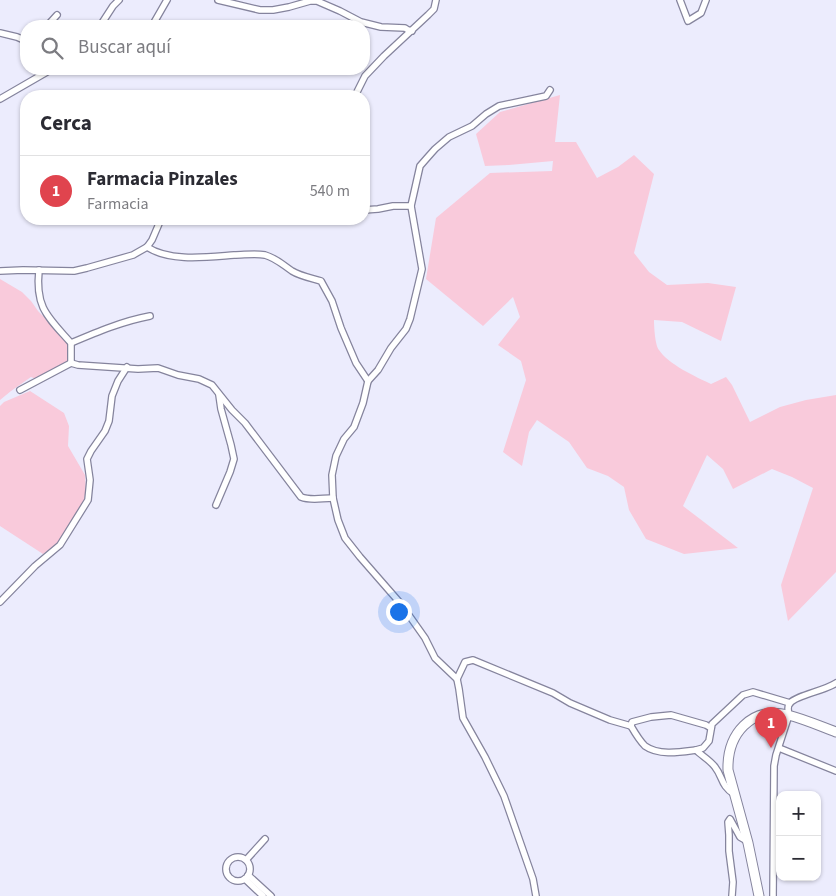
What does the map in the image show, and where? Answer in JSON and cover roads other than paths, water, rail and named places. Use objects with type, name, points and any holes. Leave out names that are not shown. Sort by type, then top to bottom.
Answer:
[{"type":"main road","points":[[759,896],[728,770],[728,759],[736,733],[742,726],[757,717],[778,713],[789,715],[836,732]]},
{"type":"street","points":[[104,20],[119,0]]},
{"type":"street","points":[[155,20],[167,0]]},
{"type":"street","points":[[218,0],[260,10],[273,10],[317,1],[357,20]]},
{"type":"street","points":[[370,71],[428,15],[434,8],[436,0]]},
{"type":"street","points":[[680,0],[688,21],[701,13],[706,0]]},
{"type":"street","points":[[52,20],[57,15]]},
{"type":"street","points":[[370,24],[381,27],[405,28],[412,31]]},
{"type":"street","points":[[0,33],[20,38]]},
{"type":"street","points":[[0,99],[42,75]]},
{"type":"street","points":[[358,90],[366,75]]},
{"type":"street","points":[[536,896],[533,879],[504,796],[485,756],[463,718],[457,679],[435,658],[425,638],[402,604],[345,538],[338,520],[333,498],[332,475],[336,456],[344,439],[354,427],[368,381],[378,370],[391,348],[406,329],[413,306],[422,268],[411,206],[420,166],[435,148],[450,136],[472,126],[499,106],[546,96],[550,90]]},
{"type":"street","points":[[370,210],[393,206],[411,206]]},
{"type":"street","points":[[0,271],[74,271],[133,255],[147,247],[158,225]]},
{"type":"street","points":[[147,247],[154,252],[168,256],[203,258],[250,254],[265,255],[292,271],[321,281],[332,301],[356,363],[368,381]]},
{"type":"street","points":[[39,270],[39,300],[48,318],[71,343],[70,363]]},
{"type":"street","points":[[71,343],[113,326],[150,316]]},
{"type":"street","points":[[20,390],[70,363],[78,365],[158,368],[178,375],[199,379],[212,385],[219,393],[302,497],[309,500],[333,498]]},
{"type":"street","points":[[0,602],[35,566],[60,545],[88,500],[90,480],[87,459],[105,431],[109,421],[112,396],[118,381],[127,367]]},
{"type":"street","points":[[216,505],[234,459],[219,393]]},
{"type":"street","points":[[457,679],[465,662],[473,660],[553,693],[575,706],[631,726],[644,745],[653,750],[680,752],[703,748],[709,741],[712,724],[743,695],[753,692],[790,703]]},
{"type":"street","points":[[773,896],[774,766],[789,715],[788,709],[790,703],[800,697],[836,683]]},
{"type":"street","points":[[631,726],[632,722],[651,717],[672,715],[711,728]]},
{"type":"street","points":[[779,748],[836,772]]},
{"type":"street","points":[[696,750],[713,764],[727,789],[734,794]]},
{"type":"street","points":[[732,896],[733,882],[728,822],[730,819],[740,837],[747,841]]},
{"type":"street","points":[[246,860],[265,839]]},
{"type":"street","points":[[238,857],[246,860],[250,866],[247,877],[238,881],[228,875],[227,867],[231,860],[238,857]]},
{"type":"street","points":[[247,877],[263,896]]},
{"type":"street","points":[[247,877],[271,896]]},
{"type":"place","name":"Farmacia Pinzales","points":[[771,748]]}]
